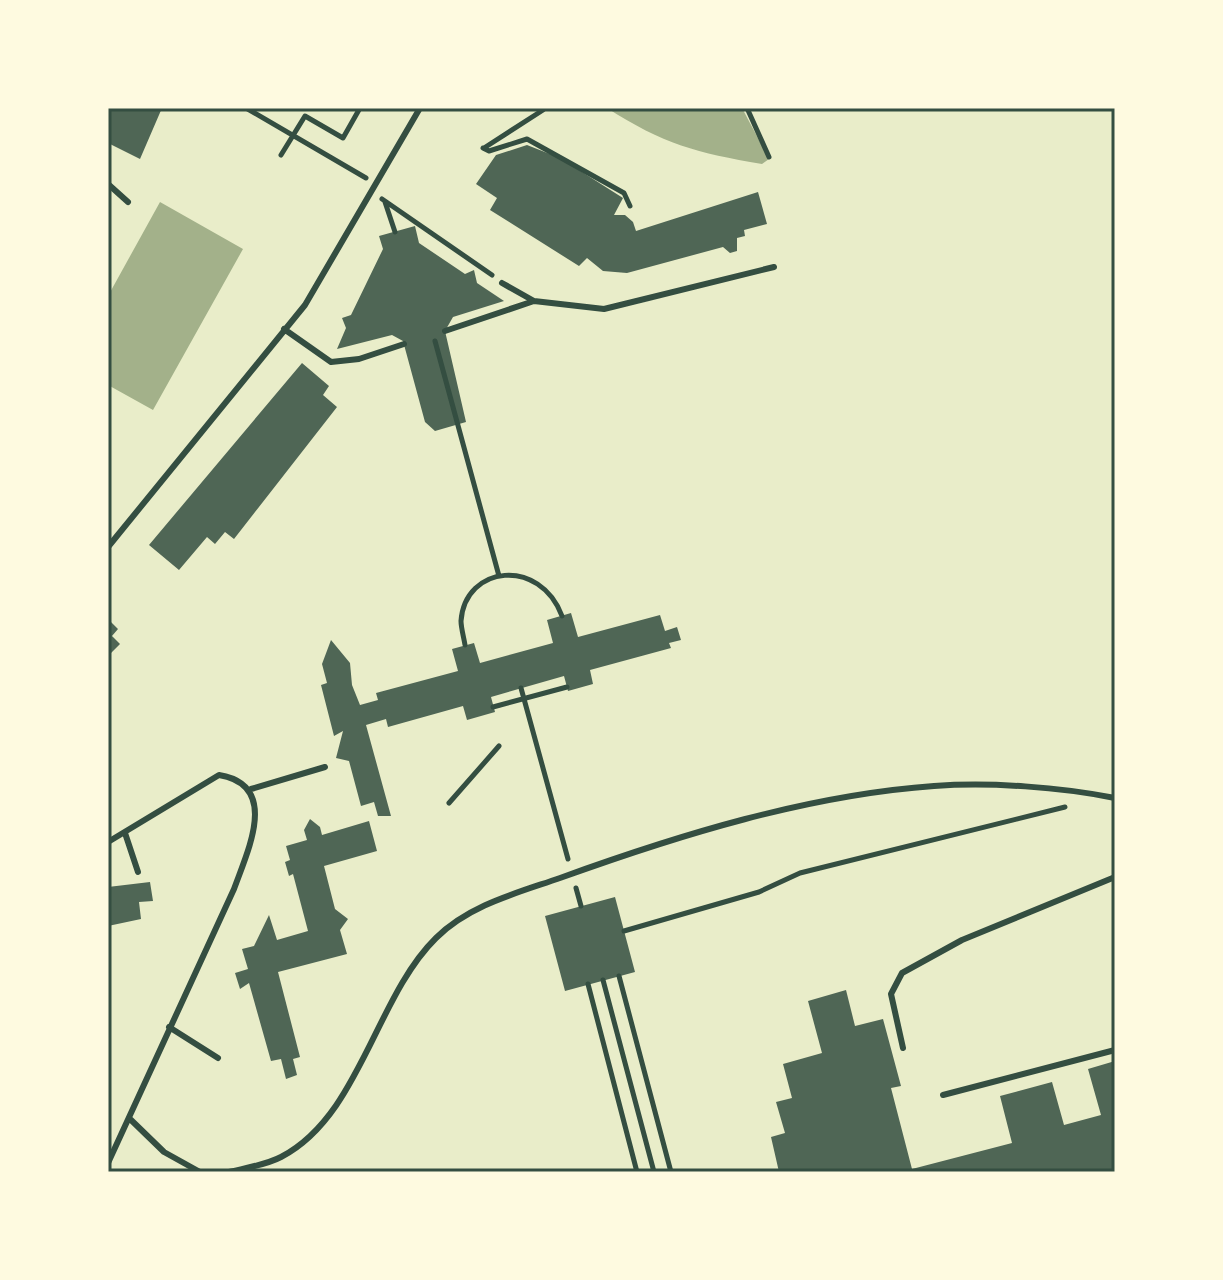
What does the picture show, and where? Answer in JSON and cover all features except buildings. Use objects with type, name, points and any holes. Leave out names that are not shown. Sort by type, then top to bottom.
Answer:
[{"type":"lane","points":[[108,547],[305,305],[420,108]]},
{"type":"lane","points":[[108,184],[128,202]]},
{"type":"lane","points":[[502,283],[534,301],[604,309],[774,267]]},
{"type":"lane","points":[[445,331],[534,301]]},
{"type":"lane","points":[[284,329],[331,362],[359,359],[404,344]]},
{"type":"lane","points":[[251,789],[325,767]]},
{"type":"lane","points":[[108,842],[219,775],[236,778],[251,789],[255,803],[250,845],[234,889],[108,1163]]},
{"type":"lane","points":[[229,1172],[280,1158],[308,1138],[335,1104],[410,967],[438,935],[493,901],[626,854],[811,804],[935,786],[1064,789],[1115,798]]},
{"type":"lane","points":[[125,833],[138,872]]},
{"type":"lane","points":[[903,1048],[891,994],[902,973],[962,940],[1115,877]]},
{"type":"lane","points":[[169,1027],[218,1058]]},
{"type":"lane","points":[[943,1095],[1115,1050]]},
{"type":"lane","points":[[129,1118],[164,1152],[200,1172]]},
{"type":"path","points":[[246,108],[345,166]]},
{"type":"path","points":[[281,155],[291,133],[305,116],[343,138],[360,108]]},
{"type":"path","points":[[747,108],[769,157]]},
{"type":"path","points":[[543,110],[483,148],[489,151],[527,139],[624,193],[630,206]]},
{"type":"path","points":[[371,191],[502,283]]},
{"type":"path","points":[[384,201],[395,232]]},
{"type":"path","points":[[431,327],[499,576]]},
{"type":"path","points":[[465,645],[461,621],[467,602],[481,585],[499,576],[527,577],[547,588],[562,616]]},
{"type":"path","points":[[493,707],[567,687]]},
{"type":"path","points":[[521,688],[569,862]]},
{"type":"path","points":[[449,803],[499,746]]},
{"type":"path","points":[[624,931],[721,903],[800,873],[1069,806]]},
{"type":"path","points":[[573,877],[581,906]]},
{"type":"path","points":[[619,976],[671,1172]]},
{"type":"path","points":[[603,980],[654,1172]]},
{"type":"path","points":[[588,984],[637,1172]]},
{"type":"shaded area","points":[[607,108],[742,108],[769,159],[762,164],[681,145]]},
{"type":"shaded area","points":[[160,202],[243,249],[153,410],[108,385],[108,296]]}]
